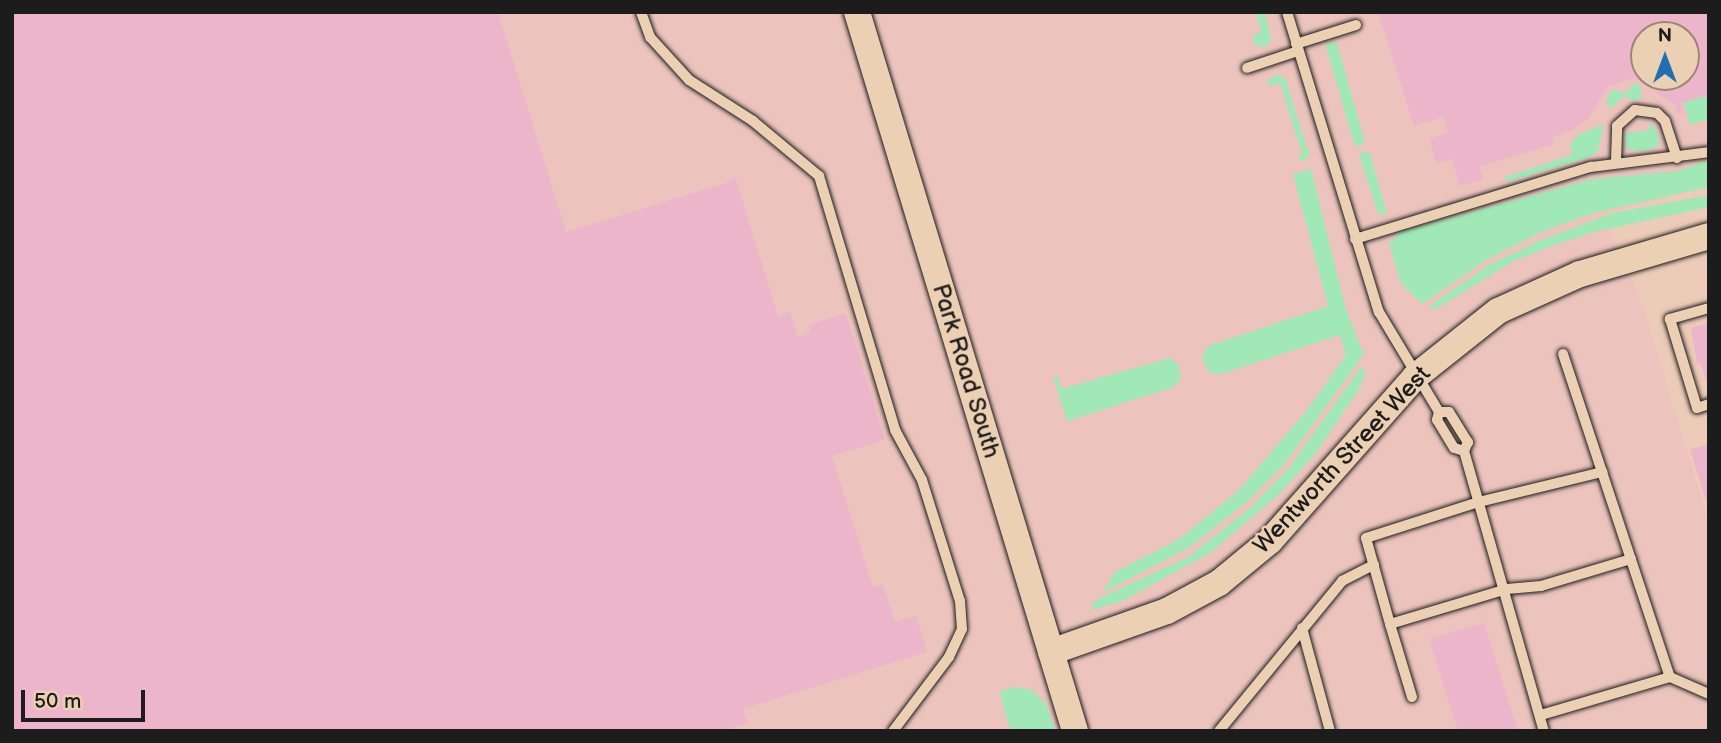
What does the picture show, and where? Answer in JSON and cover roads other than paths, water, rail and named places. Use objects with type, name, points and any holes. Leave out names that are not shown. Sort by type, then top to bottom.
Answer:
[{"type":"main road","name":"Park Road South","points":[[857,12],[1075,731]]},
{"type":"main road","name":"Wentworth Street West","points":[[1051,652],[1167,611],[1219,583],[1270,541],[1415,377],[1470,331],[1524,297],[1602,266],[1709,236]]},
{"type":"lane","points":[[641,12],[650,37],[689,80],[753,121],[819,176],[895,430],[922,480],[960,601],[962,629],[949,657],[893,731]]},
{"type":"lane","points":[[1287,12],[1379,312],[1415,377],[1439,412],[1449,412],[1468,442],[1464,451],[1507,589],[1544,731]]},
{"type":"lane","points":[[1247,68],[1356,25]]},
{"type":"lane","points":[[1616,161],[1617,126],[1635,110],[1657,113],[1665,121],[1677,158]]},
{"type":"lane","points":[[1355,239],[1616,161],[1677,158],[1709,152]]},
{"type":"lane","points":[[1709,308],[1670,319],[1697,408],[1709,404]]},
{"type":"lane","points":[[1563,354],[1670,677]]},
{"type":"lane","points":[[1412,697],[1366,538],[1479,502],[1602,472]]},
{"type":"lane","points":[[1390,624],[1507,589],[1541,586],[1631,559]]},
{"type":"lane","points":[[1219,731],[1348,575],[1374,565]]},
{"type":"lane","points":[[1302,628],[1330,731]]},
{"type":"lane","points":[[1542,715],[1670,677],[1709,694]]}]
